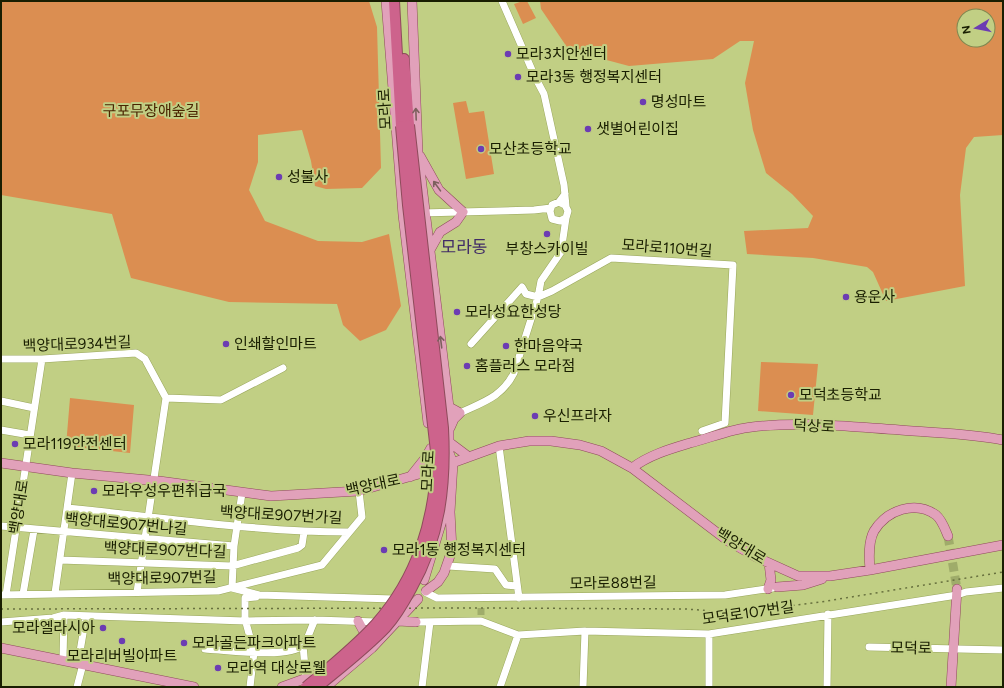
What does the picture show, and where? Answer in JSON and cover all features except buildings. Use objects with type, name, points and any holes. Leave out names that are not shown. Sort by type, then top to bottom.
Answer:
[{"type":"highway","name":"모라로","points":[[317,687],[386,626],[405,601],[418,576],[437,527],[443,490],[445,460],[443,428],[405,126],[394,1]]},
{"type":"highway","name":"모라로","points":[[306,683],[352,648],[387,612],[411,574],[420,551],[430,522],[435,488],[437,460],[410,220],[400,1]]},
{"type":"main road","name":"모라로","points":[[386,1],[403,215],[433,470],[432,494],[426,530],[417,560],[408,575]]},
{"type":"main road","name":"모라로","points":[[412,1],[418,153],[449,407],[448,437],[451,464],[450,512],[452,550],[448,566],[438,582],[425,591]]},
{"type":"main road","points":[[418,153],[439,190],[463,212],[456,222],[440,232],[430,251]]},
{"type":"main road","points":[[424,390],[429,381],[434,377],[443,378],[445,381]]},
{"type":"main road","points":[[449,407],[460,413],[454,419],[448,437],[469,457]]},
{"type":"main road","name":"덕상로","points":[[632,468],[647,457],[673,448],[736,430],[768,425],[791,424],[875,429],[952,434],[1003,440]]},
{"type":"main road","name":"백양대로","points":[[1,463],[72,473],[155,480],[271,496],[359,491],[433,470],[499,446],[528,441],[551,441],[580,445],[601,451],[632,468],[728,541],[769,563],[798,576],[830,576],[870,570],[1003,545]]},
{"type":"main road","points":[[410,477],[426,457],[431,448]]},
{"type":"main road","name":"모라로","points":[[424,580],[444,514],[451,464]]},
{"type":"main road","points":[[870,570],[869,548],[874,532],[885,517],[898,510],[914,508],[925,510],[936,516],[948,536]]},
{"type":"main road","points":[[769,563],[772,588],[803,585],[830,576]]},
{"type":"main road","points":[[300,687],[365,634],[377,622],[397,596],[401,581],[408,575],[417,575],[424,580],[425,591],[398,621],[372,648],[326,687]]},
{"type":"main road","name":"모덕로","points":[[951,687],[957,592]]},
{"type":"main road","points":[[397,596],[408,600],[418,599]]},
{"type":"main road","points":[[406,611],[416,622]]},
{"type":"main road","points":[[358,621],[365,634]]},
{"type":"main road","points":[[398,621],[416,622]]},
{"type":"main road","points":[[2,649],[80,663],[160,684],[194,687]]},
{"type":"main road","points":[[282,687],[306,683],[314,675]]},
{"type":"street","points":[[460,413],[491,399],[508,384],[514,373],[538,297],[541,281],[560,252],[568,213],[566,206],[566,194],[544,94],[534,77],[502,1]]},
{"type":"street","points":[[403,215],[534,210],[550,211],[566,194]]},
{"type":"street","points":[[559,202],[566,206]]},
{"type":"street","points":[[550,211],[554,220],[558,221]]},
{"type":"street","points":[[558,221],[566,218]]},
{"type":"street","points":[[558,221],[560,252]]},
{"type":"street","name":"모라로110번길","points":[[538,297],[552,291],[611,258],[733,265],[725,423],[702,431]]},
{"type":"street","points":[[471,344],[522,287],[526,294],[538,297]]},
{"type":"street","name":"백양대로934번길","points":[[1,359],[42,359],[136,353],[145,359],[166,398]]},
{"type":"street","points":[[26,467],[42,359]]},
{"type":"street","points":[[137,592],[155,480],[166,398],[222,400],[283,368]]},
{"type":"street","points":[[1,401],[34,408]]},
{"type":"street","points":[[1,430],[30,435]]},
{"type":"street","points":[[499,446],[519,598]]},
{"type":"street","name":"백양대로","points":[[4,595],[26,467]]},
{"type":"street","points":[[55,593],[72,473]]},
{"type":"street","name":"백양대로907번길","points":[[4,595],[218,591],[322,565],[362,517],[359,491]]},
{"type":"street","points":[[242,493],[234,546],[232,588],[259,595],[397,596]]},
{"type":"street","name":"백양대로907번가길","points":[[67,508],[237,527],[304,532],[349,532]]},
{"type":"street","name":"백양대로907번나길","points":[[1,526],[234,546]]},
{"type":"street","points":[[23,594],[34,530]]},
{"type":"street","name":"백양대로907번다길","points":[[60,560],[232,566],[298,548],[302,545],[304,532]]},
{"type":"street","points":[[448,566],[495,569],[506,585],[518,586]]},
{"type":"street","name":"모라로88번길","points":[[425,591],[437,598],[481,601],[519,598],[725,595],[772,588],[786,584],[798,576]]},
{"type":"street","name":"모덕로107번길","points":[[518,635],[585,631],[709,634],[957,592],[1003,588]]},
{"type":"street","points":[[250,687],[254,652],[245,621],[245,598],[255,598],[259,595]]},
{"type":"street","points":[[827,687],[828,614]]},
{"type":"street","points":[[1,622],[53,618],[64,615],[245,621],[314,620],[377,622]]},
{"type":"street","points":[[63,660],[64,615]]},
{"type":"street","points":[[76,687],[86,616]]},
{"type":"street","points":[[416,622],[481,618],[518,635],[500,687]]},
{"type":"street","points":[[306,683],[303,645],[314,620]]},
{"type":"street","points":[[422,687],[430,622]]},
{"type":"street","points":[[584,687],[585,631]]},
{"type":"street","points":[[709,634],[709,687]]},
{"type":"street","points":[[205,649],[254,652],[290,652],[303,645]]},
{"type":"street","name":"모덕로","points":[[869,647],[954,648]]},
{"type":"street","points":[[954,648],[1003,650]]},
{"type":"green space","name":"구포무장애숲길","points":[[1,1],[369,1],[377,27],[381,168],[362,188],[326,189],[315,186],[311,161],[302,130],[258,135],[258,162],[249,190],[265,221],[318,241],[362,242],[389,234],[401,306],[386,330],[360,341],[343,325],[337,304],[229,302],[131,278],[112,214],[1,195]]},
{"type":"green space","points":[[527,1],[536,18],[523,24],[514,4]]},
{"type":"green space","points":[[540,1],[1003,1],[1003,135],[974,137],[966,148],[960,195],[965,286],[886,301],[873,272],[867,267],[813,258],[747,254],[744,231],[808,228],[813,216],[792,194],[766,173],[753,130],[745,83],[754,41],[740,41],[713,59],[629,66],[569,50],[541,9]]},
{"type":"green space","points":[[466,101],[469,113],[484,111],[494,174],[466,179],[453,103]]},
{"type":"green space","points":[[761,362],[818,364],[813,415],[758,411]]},
{"type":"green space","points":[[70,398],[134,405],[130,453],[66,446]]},
{"type":"tunnel","points":[[948,536],[957,589]]},
{"type":"tunnel","points":[[481,605],[481,615]]},
{"type":"railway","points":[[1,609],[477,608],[686,609],[725,612],[748,611],[821,602],[1003,572]]},
{"type":"place","name":"모라3치안센터","points":[[508,54]]},
{"type":"place","name":"모라3동 행정복지센터","points":[[518,77]]},
{"type":"place","name":"명성마트","points":[[643,102]]},
{"type":"place","name":"샛별어린이집","points":[[588,129]]},
{"type":"place","name":"모산초등학교","points":[[481,149]]},
{"type":"place","name":"성불사","points":[[279,177]]},
{"type":"place","name":"부창스카이빌","points":[[547,234]]},
{"type":"place","name":"용운사","points":[[846,297]]},
{"type":"place","name":"모라성요한성당","points":[[457,312]]},
{"type":"place","name":"인쇄할인마트","points":[[226,344]]},
{"type":"place","name":"한마음약국","points":[[506,346]]},
{"type":"place","name":"홈플러스 모라점","points":[[467,366]]},
{"type":"place","name":"모덕초등학교","points":[[791,395]]},
{"type":"place","name":"우신프라자","points":[[535,416]]},
{"type":"place","name":"모라119안전센터","points":[[15,444]]},
{"type":"place","name":"모라우성우편취급국","points":[[94,491]]},
{"type":"place","name":"모라1동 행정복지센터","points":[[384,550]]},
{"type":"place","name":"모라엘라시아","points":[[103,628]]},
{"type":"place","name":"모라리버빌아파트","points":[[122,641]]},
{"type":"place","name":"모라골든파크아파트","points":[[184,643]]},
{"type":"place","name":"모라역 대상로웰","points":[[218,668]]},
{"type":"district","name":"모라동","points":[[464,247]]}]
